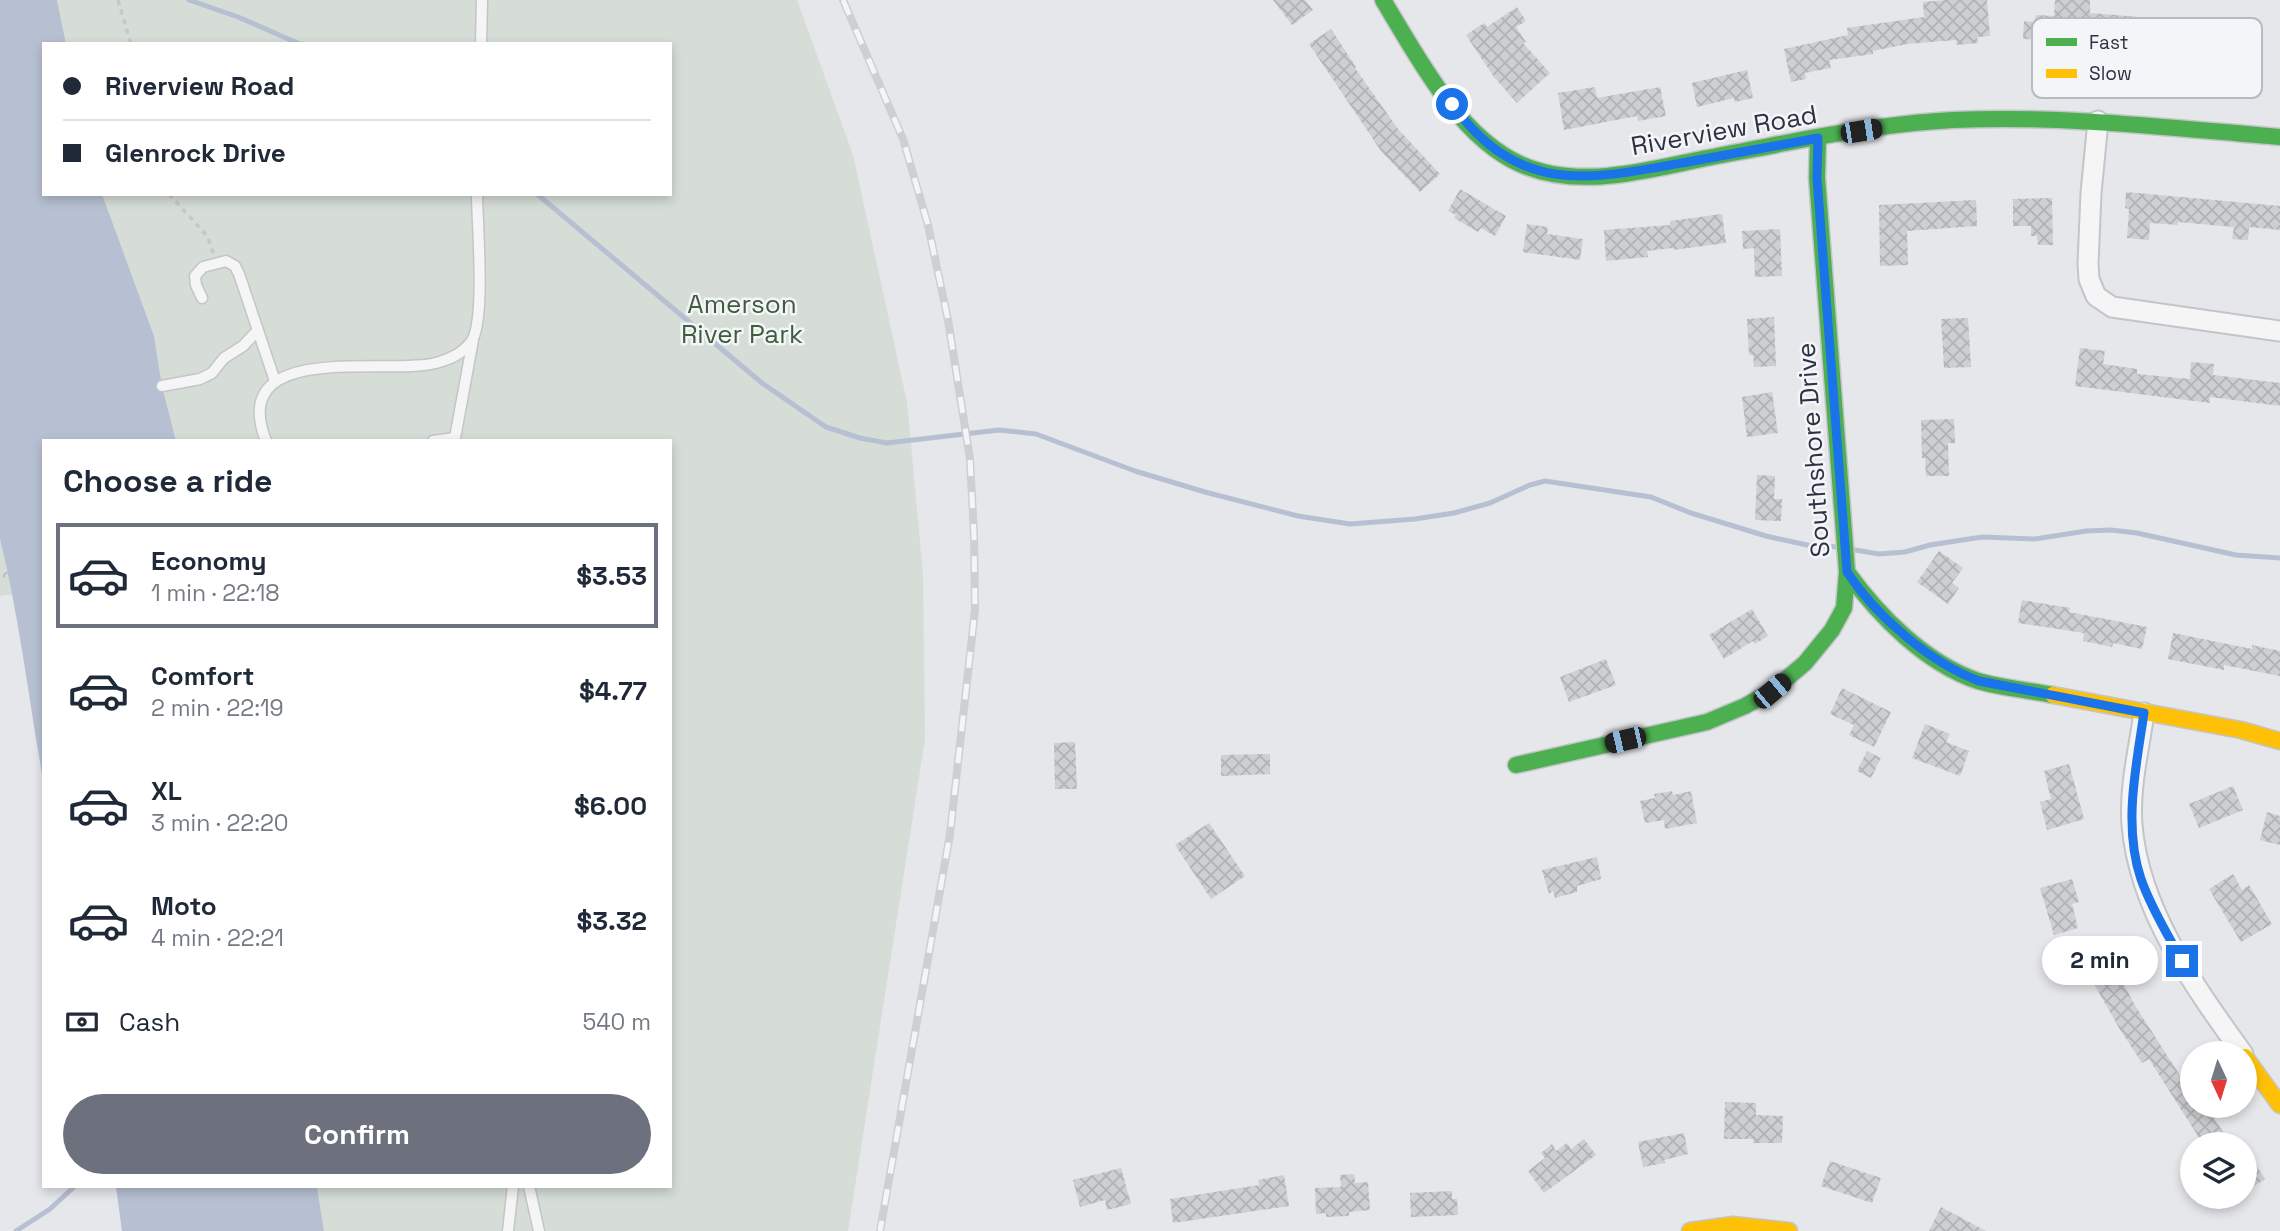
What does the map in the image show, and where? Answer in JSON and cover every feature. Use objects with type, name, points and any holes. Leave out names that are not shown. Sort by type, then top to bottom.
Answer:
[{"type":"street","name":"Riverview Road","points":[[1383,0],[1464,121],[1499,153],[1529,167],[1571,177],[1641,171],[1905,124],[1994,118],[2098,121],[2280,136]]},
{"type":"street","points":[[2098,121],[2088,264],[2089,279],[2096,296],[2112,307],[2280,331]]},
{"type":"street","name":"Southshore Drive","points":[[1818,138],[1817,178],[1847,572],[1864,597],[1903,633],[1962,674],[1979,681],[2241,730],[2280,741]]},
{"type":"street","points":[[1516,765],[1707,722],[1772,691],[1805,663],[1832,629],[1844,608],[1847,572]]},
{"type":"street","points":[[2144,713],[2132,796],[2132,824],[2141,877],[2156,914],[2182,961],[2234,1041]]},
{"type":"street","points":[[2258,1074],[2280,1105]]},
{"type":"street","points":[[1690,1231],[1732,1225],[1789,1231]]},
{"type":"lane","points":[[481,42],[482,0]]},
{"type":"lane","points":[[455,439],[479,313],[477,196]]},
{"type":"lane","points":[[202,298],[195,276],[203,267],[226,261],[235,266],[275,381]]},
{"type":"lane","points":[[162,386],[200,379],[212,373],[224,358],[243,346],[258,330]]},
{"type":"lane","points":[[265,439],[259,414],[262,396],[275,381],[289,373],[368,365],[433,364],[459,355],[473,340]]},
{"type":"lane","points":[[508,1231],[513,1188]]},
{"type":"lane","points":[[529,1188],[540,1231]]},
{"type":"path","points":[[118,0],[130,42]]},
{"type":"path","points":[[171,196],[208,237],[216,262]]},
{"type":"green space","name":"Amerson River Park","points":[[57,0],[797,0],[853,155],[907,402],[923,574],[925,739],[848,1231],[324,1231],[317,1188],[672,1188],[672,439],[175,439],[162,386],[154,336],[103,196],[672,196],[672,42],[66,42]]},
{"type":"green space","points":[[0,539],[14,594],[0,596]]},
{"type":"water","points":[[0,0],[57,0],[66,42],[42,42],[42,196],[103,196],[154,336],[162,386],[175,439],[42,439],[42,773],[19,631],[0,539]]},
{"type":"water","points":[[116,1188],[317,1188],[324,1231],[122,1231]]},
{"type":"building","points":[[1273,0],[1305,0],[1313,10],[1292,25]]},
{"type":"building","points":[[1987,0],[1990,36],[1977,37],[1978,43],[1957,45],[1956,40],[1907,44],[1873,51],[1873,54],[1829,60],[1831,68],[1805,73],[1806,79],[1791,82],[1784,49],[1848,35],[1847,28],[1924,17],[1923,2]]},
{"type":"building","points":[[2055,0],[2090,0],[2090,13],[2140,17],[2036,18],[2036,15],[2054,16]]},
{"type":"building","points":[[1517,7],[1526,21],[1516,27],[1526,42],[1523,43],[1550,73],[1517,103],[1494,77],[1466,35],[1484,23],[1487,27]]},
{"type":"building","points":[[2024,21],[2032,22],[2032,39],[2023,39]]},
{"type":"building","points":[[1331,29],[1398,129],[1440,174],[1420,192],[1381,151],[1309,44]]},
{"type":"building","points":[[1747,70],[1753,98],[1735,102],[1734,98],[1697,107],[1692,83]]},
{"type":"building","points":[[1595,87],[1597,98],[1660,87],[1666,116],[1638,121],[1637,116],[1564,130],[1558,93]]},
{"type":"building","points":[[1460,189],[1506,216],[1495,236],[1481,228],[1478,232],[1454,218],[1456,215],[1448,211]]},
{"type":"building","points":[[2126,192],[2280,206],[2280,230],[2249,227],[2248,240],[2232,239],[2234,227],[2178,222],[2178,225],[2150,223],[2149,240],[2127,238],[2129,209],[2125,208]]},
{"type":"building","points":[[2052,198],[2053,245],[2038,245],[2037,236],[2031,236],[2031,226],[2013,226],[2013,199]]},
{"type":"building","points":[[1976,200],[1977,226],[1907,231],[1908,265],[1880,266],[1879,205]]},
{"type":"building","points":[[1722,214],[1726,243],[1647,251],[1648,257],[1606,261],[1604,230],[1670,225],[1670,221]]},
{"type":"building","points":[[1527,224],[1548,227],[1547,234],[1583,239],[1580,260],[1523,252]]},
{"type":"building","points":[[1780,229],[1782,276],[1755,277],[1754,248],[1743,249],[1742,231]]},
{"type":"building","points":[[1774,317],[1776,366],[1754,367],[1753,355],[1749,355],[1747,319]]},
{"type":"building","points":[[1968,318],[1971,367],[1944,368],[1941,319]]},
{"type":"building","points":[[2080,348],[2105,351],[2103,364],[2137,369],[2137,374],[2190,379],[2191,362],[2214,364],[2213,375],[2280,383],[2280,406],[2210,397],[2210,403],[2075,386]]},
{"type":"building","points":[[1772,392],[1778,433],[1747,437],[1742,397]]},
{"type":"building","points":[[1954,419],[1955,443],[1948,443],[1949,476],[1926,476],[1925,458],[1922,458],[1921,420]]},
{"type":"building","points":[[1757,475],[1775,476],[1774,499],[1782,499],[1781,521],[1755,520]]},
{"type":"building","points":[[1939,551],[1963,568],[1952,583],[1959,588],[1948,604],[1917,582]]},
{"type":"building","points":[[2022,600],[2070,608],[2069,612],[2147,627],[2142,649],[2083,641],[2084,633],[2018,623]]},
{"type":"building","points":[[1752,609],[1768,636],[1755,644],[1753,641],[1724,659],[1709,635]]},
{"type":"building","points":[[2173,633],[2252,649],[2252,645],[2280,651],[2280,676],[2224,665],[2224,670],[2168,659]]},
{"type":"building","points":[[1606,659],[1616,685],[1569,702],[1560,677]]},
{"type":"building","points":[[1842,688],[1891,712],[1874,747],[1849,735],[1854,725],[1830,714]]},
{"type":"building","points":[[1925,724],[1950,734],[1946,742],[1969,751],[1960,776],[1912,758]]},
{"type":"building","points":[[1075,742],[1077,789],[1055,789],[1054,743]]},
{"type":"building","points":[[1867,751],[1881,758],[1871,778],[1857,771]]},
{"type":"building","points":[[1270,754],[1270,774],[1221,776],[1221,755]]},
{"type":"building","points":[[2069,764],[2084,819],[2047,830],[2040,802],[2051,799],[2044,771]]},
{"type":"building","points":[[2233,786],[2243,810],[2199,828],[2189,804]]},
{"type":"building","points":[[1672,791],[1673,795],[1691,791],[1697,823],[1665,829],[1664,820],[1645,823],[1640,801],[1655,798],[1654,794]]},
{"type":"building","points":[[2267,812],[2280,816],[2280,845],[2260,840]]},
{"type":"building","points":[[1209,823],[1245,876],[1211,899],[1175,845]]},
{"type":"building","points":[[1597,857],[1601,879],[1577,886],[1577,892],[1555,898],[1553,891],[1549,894],[1542,870]]},
{"type":"building","points":[[2233,874],[2242,890],[2249,885],[2272,924],[2241,942],[2209,889]]},
{"type":"building","points":[[2072,879],[2079,902],[2072,904],[2078,928],[2054,935],[2040,888]]},
{"type":"building","points":[[2105,954],[2116,974],[2122,970],[2129,982],[2124,985],[2136,1007],[2180,1075],[2180,1108],[2149,1059],[2142,1063],[2084,966]]},
{"type":"building","points":[[1725,1102],[1756,1103],[1756,1115],[1783,1116],[1782,1143],[1724,1139]]},
{"type":"building","points":[[2186,1118],[2214,1118],[2223,1132],[2195,1132]]},
{"type":"building","points":[[1684,1133],[1688,1154],[1664,1160],[1665,1163],[1643,1167],[1638,1142]]},
{"type":"building","points":[[1584,1139],[1596,1155],[1544,1193],[1528,1171],[1545,1158],[1541,1153],[1552,1144],[1556,1151],[1567,1143],[1571,1149]]},
{"type":"building","points":[[1830,1161],[1881,1178],[1872,1203],[1821,1186]]},
{"type":"building","points":[[2257,1167],[2265,1179],[2257,1184]]},
{"type":"building","points":[[1121,1168],[1131,1204],[1107,1210],[1105,1200],[1080,1207],[1073,1180]]},
{"type":"building","points":[[1354,1174],[1355,1183],[1368,1182],[1370,1210],[1349,1212],[1349,1216],[1326,1217],[1326,1213],[1316,1214],[1315,1188],[1341,1187],[1340,1175]]},
{"type":"building","points":[[1284,1175],[1289,1206],[1173,1223],[1170,1199],[1259,1185],[1258,1180]]},
{"type":"building","points":[[1452,1191],[1452,1199],[1457,1199],[1458,1215],[1411,1217],[1410,1193]]},
{"type":"building","points":[[1941,1207],[1986,1231],[1929,1231]]},
{"type":"waterway","points":[[189,0],[238,17],[295,42]]},
{"type":"waterway","points":[[539,196],[762,383],[826,427],[860,438],[887,443],[999,430],[1036,434],[1135,471],[1205,492],[1298,516],[1350,524],[1454,513],[1490,503],[1545,481],[1651,497],[1691,513],[1766,536],[1807,545],[1838,547]]},
{"type":"waterway","points":[[1855,550],[1879,554],[1905,552],[1982,537],[2035,539],[2111,530],[2137,533],[2236,555],[2280,558]]},
{"type":"waterway","points":[[16,1231],[50,1209],[73,1188]]},
{"type":"railway","points":[[843,0],[903,139],[928,225],[948,320],[970,459],[974,535],[975,610],[950,834],[880,1231]]},
{"type":"traffic: fast","points":[[1383,0],[1441,92],[1477,134],[1520,164],[1563,176],[1631,173],[1848,132],[1953,120],[2076,121],[2280,137]]},
{"type":"traffic: fast","points":[[1818,138],[1817,178],[1847,572],[1889,621],[1940,663],[1978,681],[2053,695]]},
{"type":"traffic: fast","points":[[1516,765],[1707,722],[1772,691],[1805,663],[1832,630],[1844,608],[1847,572]]},
{"type":"traffic: slow","points":[[2053,695],[2241,730],[2280,741]]},
{"type":"traffic: slow","points":[[2258,1075],[2280,1105]]},
{"type":"traffic: slow","points":[[1690,1231],[1733,1225],[1789,1231]]},
{"type":"route","points":[[1452,104],[1464,121],[1499,153],[1520,164],[1571,177],[1641,171],[1818,138],[1817,178],[1847,572],[1864,597],[1903,633],[1962,674],[1979,681],[2144,713],[2132,796],[2132,824],[2141,877],[2156,914],[2182,961]]}]
